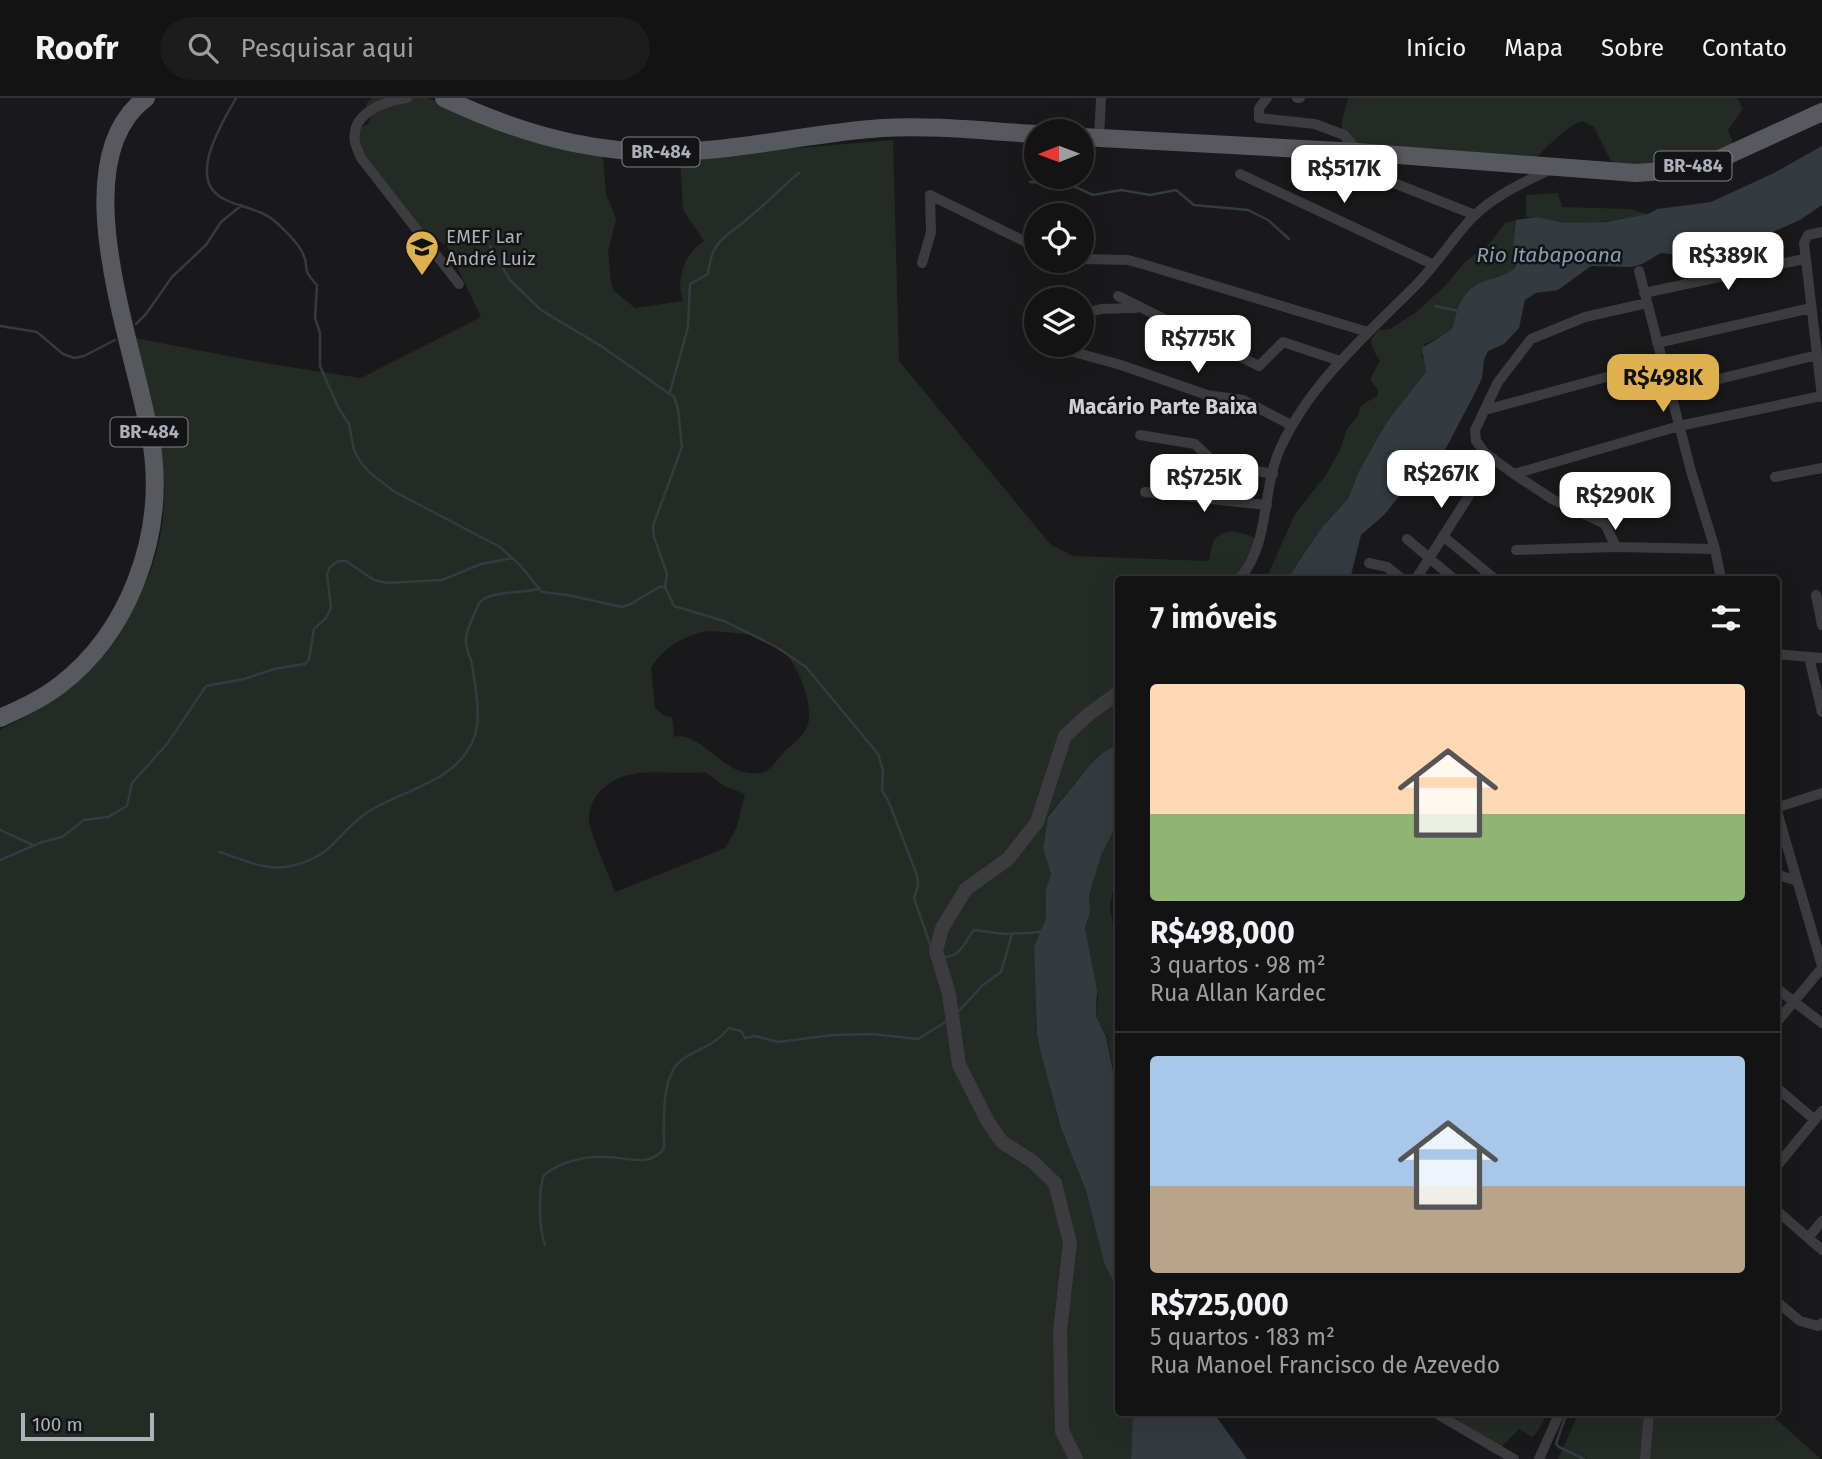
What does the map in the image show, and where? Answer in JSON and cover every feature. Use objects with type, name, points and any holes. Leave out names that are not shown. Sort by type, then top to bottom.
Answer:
[{"type":"main road","name":"BR-484","points":[[0,718],[59,686],[92,656],[113,627],[132,592],[145,552],[154,498],[153,453],[112,267],[105,201],[108,170],[118,131],[129,113],[146,98]]},
{"type":"main road","name":"BR-484","points":[[444,98],[530,134],[631,152],[705,150],[833,132],[885,128],[1024,133]]},
{"type":"main road","name":"BR-484","points":[[1094,138],[1358,152],[1636,173],[1678,170],[1715,161],[1822,112]]},
{"type":"street","points":[[407,98],[372,107],[360,121],[354,140],[361,158],[459,284]]},
{"type":"street","points":[[1094,123],[1101,98]]},
{"type":"street","points":[[1267,98],[1259,108],[1259,118],[1315,124],[1344,135],[1358,152]]},
{"type":"street","points":[[1242,576],[1252,565],[1278,453],[1291,425],[1340,361],[1434,265],[1475,215],[1515,186],[1554,167]]},
{"type":"street","points":[[1240,174],[1434,265]]},
{"type":"street","points":[[1394,183],[1475,215]]},
{"type":"street","points":[[922,263],[931,232],[930,195],[1024,241]]},
{"type":"street","points":[[1514,474],[1679,426],[1822,397],[1804,243],[1808,235],[1822,232]]},
{"type":"street","points":[[1094,259],[1128,260],[1368,332]]},
{"type":"street","points":[[1616,547],[1605,524],[1552,499],[1493,458],[1476,441],[1475,430],[1498,382],[1531,339],[1585,317],[1646,298],[1804,259]]},
{"type":"street","points":[[1639,271],[1720,576]]},
{"type":"street","points":[[1118,296],[1259,366],[1283,342],[1340,361]]},
{"type":"street","points":[[1094,311],[1139,308]]},
{"type":"street","points":[[1657,343],[1811,308]]},
{"type":"street","points":[[1670,391],[1817,355]]},
{"type":"street","points":[[1091,357],[1207,395],[1243,400],[1291,425]]},
{"type":"street","points":[[1485,410],[1662,362]]},
{"type":"street","points":[[1140,435],[1195,444],[1214,463],[1273,474]]},
{"type":"street","points":[[1418,576],[1493,458]]},
{"type":"street","points":[[1775,477],[1822,468]]},
{"type":"street","points":[[1144,492],[1267,505]]},
{"type":"street","points":[[1443,536],[1491,576]]},
{"type":"street","points":[[1407,539],[1450,576]]},
{"type":"street","points":[[1516,550],[1616,547],[1715,549]]},
{"type":"street","points":[[1369,563],[1387,568],[1398,576]]},
{"type":"street","points":[[1816,595],[1822,625]]},
{"type":"street","points":[[1780,654],[1822,658]]},
{"type":"street","points":[[1809,657],[1822,712]]},
{"type":"street","points":[[1076,1459],[1062,1431],[1060,1331],[1070,1243],[1055,1183],[1032,1161],[1002,1142],[988,1122],[959,1065],[949,994],[936,951],[942,928],[966,889],[1008,859],[1037,822],[1065,736],[1115,695]]},
{"type":"street","points":[[1780,807],[1822,793]]},
{"type":"street","points":[[1780,822],[1822,967],[1780,1018]]},
{"type":"street","points":[[1780,875],[1797,881]]},
{"type":"street","points":[[1780,991],[1822,1023]]},
{"type":"street","points":[[1780,1090],[1818,1116],[1780,1162]]},
{"type":"street","points":[[1780,1214],[1822,1250]]},
{"type":"street","points":[[1808,1238],[1822,1221]]},
{"type":"street","points":[[1780,1304],[1800,1321],[1818,1326],[1822,1323]]},
{"type":"street","points":[[1444,1416],[1514,1459]]},
{"type":"street","points":[[1539,1459],[1558,1416]]},
{"type":"street","points":[[1645,1459],[1649,1416]]},
{"type":"shaded area","points":[[372,98],[428,98],[448,107],[603,156],[606,194],[616,219],[608,252],[611,283],[614,291],[635,308],[683,301],[680,284],[683,267],[692,252],[704,241],[683,210],[680,158],[893,140],[899,361],[1051,545],[1073,556],[1209,561],[1215,539],[1225,532],[1237,532],[1259,540],[1243,576],[1115,576],[1115,746],[1102,753],[1090,765],[1048,816],[1043,848],[1051,874],[1046,889],[1046,918],[1034,947],[1037,1034],[1061,1128],[1086,1191],[1104,1263],[1115,1290],[1115,1416],[1133,1416],[1131,1459],[0,1459],[0,730],[47,704],[71,684],[138,596],[157,550],[163,520],[163,459],[135,338],[361,378],[481,317],[447,246],[417,225],[355,146],[361,127],[368,124],[371,116],[366,104]],"holes":[[[706,631],[763,639],[779,647],[792,661],[806,694],[809,715],[804,733],[765,772],[749,773],[738,770],[694,740],[674,736],[672,717],[665,716],[655,708],[651,667],[663,653],[689,636]],[[651,772],[705,772],[724,786],[745,794],[737,827],[725,848],[615,892],[589,821],[592,803],[602,789],[625,776]]]},
{"type":"shaded area","points":[[1348,98],[1737,98],[1743,109],[1728,130],[1736,152],[1630,172],[1611,161],[1594,127],[1583,121],[1562,133],[1530,163],[1349,148],[1342,142],[1342,121]]},
{"type":"shaded area","points":[[1558,193],[1562,207],[1629,209],[1648,214],[1585,223],[1564,223],[1526,217],[1526,195]]},
{"type":"shaded area","points":[[1516,220],[1513,246],[1516,267],[1472,288],[1460,303],[1451,331],[1425,344],[1422,356],[1426,363],[1426,372],[1389,419],[1359,471],[1348,499],[1322,527],[1289,576],[1267,576],[1295,514],[1326,475],[1361,406],[1378,395],[1378,390],[1371,381],[1380,361],[1371,341],[1375,334],[1379,330],[1390,329],[1415,313],[1445,286],[1466,261],[1490,243],[1505,223]]},
{"type":"shaded area","points":[[1115,829],[1115,884],[1110,906],[1114,932],[1115,1080],[1107,1036],[1096,1016],[1098,999],[1085,928],[1090,912],[1089,897],[1102,853]]},
{"type":"shaded area","points":[[1454,1416],[1546,1416],[1532,1437],[1519,1429],[1501,1447],[1480,1439]]},
{"type":"shaded area","points":[[1577,1416],[1773,1416],[1821,1459],[1558,1459]]},
{"type":"water","name":"Rio Itabapoana","points":[[1822,146],[1822,205],[1800,220],[1752,241],[1735,236],[1722,238],[1677,255],[1661,253],[1631,267],[1591,266],[1558,290],[1536,293],[1525,300],[1519,328],[1504,344],[1488,351],[1482,378],[1444,452],[1401,494],[1384,515],[1361,535],[1351,576],[1289,576],[1322,527],[1348,499],[1359,471],[1389,419],[1426,372],[1422,348],[1451,330],[1460,303],[1472,288],[1516,267],[1513,246],[1516,220],[1537,217],[1564,223],[1605,222],[1648,214],[1657,209],[1711,202],[1774,173]]},
{"type":"water","points":[[1115,746],[1115,829],[1102,853],[1089,896],[1090,912],[1085,928],[1097,990],[1096,1016],[1106,1036],[1115,1081],[1115,1290],[1104,1263],[1086,1191],[1061,1128],[1040,1050],[1034,947],[1046,918],[1046,889],[1051,874],[1043,848],[1048,817],[1102,753]]},
{"type":"water","points":[[1133,1416],[1216,1416],[1247,1459],[1131,1459]]},
{"type":"waterway","points":[[236,98],[210,150],[208,179],[213,190],[224,199],[271,218],[300,248],[308,274],[317,285],[315,318],[320,333],[320,366],[338,407],[349,424],[354,450],[370,473],[395,492],[500,547],[520,565],[542,592],[622,607],[659,587],[665,587]]},
{"type":"waterway","points":[[670,392],[688,327],[690,284],[708,274],[713,252],[723,238],[799,173]]},
{"type":"waterway","points":[[1080,189],[1093,195],[1121,190],[1150,195],[1176,190],[1194,205],[1248,210],[1268,220],[1289,239]]},
{"type":"waterway","points":[[136,324],[172,277],[206,245],[221,222],[242,205]]},
{"type":"waterway","points":[[490,246],[510,280],[541,310],[601,346],[674,397],[682,447],[653,526],[654,537],[667,574],[665,587],[674,606],[724,621],[775,646],[806,667],[878,754],[883,771],[882,791],[917,875],[918,885],[914,898],[931,947]]},
{"type":"waterway","points":[[1435,306],[1459,311]]},
{"type":"waterway","points":[[0,326],[37,332],[63,354],[74,358],[84,356],[115,340]]},
{"type":"waterway","points":[[0,860],[42,842],[62,837],[84,820],[108,817],[127,806],[132,783],[167,744],[206,686],[305,664],[309,659],[314,629],[326,618],[331,608],[327,574],[330,567],[338,561],[346,561],[374,580],[387,583],[442,580],[481,564],[513,558]]},
{"type":"waterway","points":[[219,852],[272,867],[306,862],[326,850],[368,812],[428,783],[455,765],[466,753],[476,730],[476,692],[466,641],[479,603],[498,594],[538,589]]},
{"type":"waterway","points":[[0,830],[33,845]]},
{"type":"waterway","points":[[944,957],[959,951],[974,930],[1005,934],[1041,932]]},
{"type":"waterway","points":[[956,1014],[983,985],[1001,972],[1012,934]]},
{"type":"waterway","points":[[545,1245],[540,1210],[544,1175],[558,1166],[591,1157],[645,1160],[659,1154],[664,1148],[665,1100],[670,1076],[683,1059],[707,1046],[729,1028],[741,1031],[745,1038],[755,1036],[778,1042],[833,1035],[872,1034],[918,1039],[947,1021]]},
{"type":"waterway","points":[[1566,1416],[1556,1444],[1584,1459]]},
{"type":"place","name":"EMEF Lar André Luiz","points":[[422,277]]},
{"type":"district","name":"Macário Parte Baixa","points":[[1163,407]]}]
